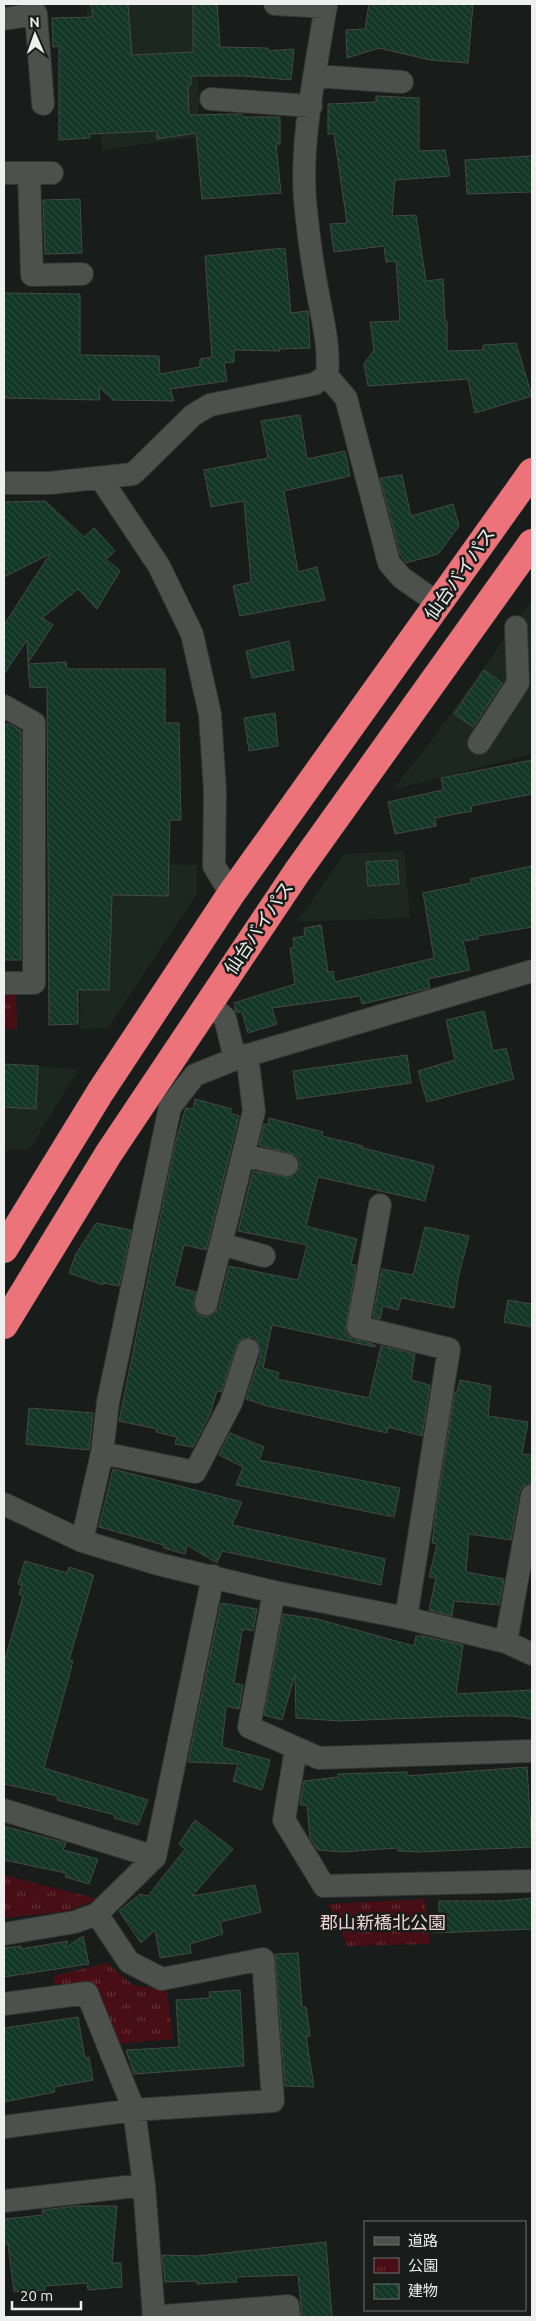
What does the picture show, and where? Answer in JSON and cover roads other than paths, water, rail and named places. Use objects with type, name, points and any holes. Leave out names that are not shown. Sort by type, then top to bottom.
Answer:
[{"type":"highway","name":"仙台バイパス","points":[[4,1249],[101,1091],[231,894],[532,472]]},
{"type":"highway","name":"仙台バイパス","points":[[4,1325],[109,1152],[208,1003],[297,872],[531,549]]},
{"type":"street","points":[[276,4],[326,5],[306,150],[305,197],[310,252],[328,354],[327,376],[346,398],[389,563],[402,578],[439,604]]},
{"type":"street","points":[[4,19],[36,14],[43,104]]},
{"type":"street","points":[[315,76],[402,82]]},
{"type":"street","points":[[211,99],[311,106]]},
{"type":"street","points":[[4,173],[52,173]]},
{"type":"street","points":[[29,173],[32,275],[82,274]]},
{"type":"street","points":[[4,483],[100,479],[133,474],[193,415],[210,405],[314,384],[327,376]]},
{"type":"street","points":[[100,479],[158,566],[192,634],[210,714],[215,791],[214,866],[231,894]]},
{"type":"street","points":[[478,743],[518,683],[516,627]]},
{"type":"street","points":[[4,706],[34,722],[34,983],[4,983]]},
{"type":"street","points":[[82,1541],[102,1453],[108,1402],[170,1107],[195,1074],[241,1057],[532,971]]},
{"type":"street","points":[[206,1304],[254,1112],[241,1057],[225,1018],[208,1003]]},
{"type":"street","points":[[243,1155],[287,1165]]},
{"type":"street","points":[[380,1205],[358,1327],[449,1349],[406,1618]]},
{"type":"street","points":[[221,1244],[264,1256]]},
{"type":"street","points":[[102,1453],[195,1472],[231,1403],[248,1350]]},
{"type":"street","points":[[506,1642],[532,1496]]},
{"type":"street","points":[[4,1504],[82,1541],[158,1564],[274,1592],[406,1618],[506,1642],[532,1654]]},
{"type":"street","points":[[4,1934],[76,1922],[97,1914],[155,1857],[213,1576]]},
{"type":"street","points":[[274,1592],[249,1727],[319,1758],[532,1751]]},
{"type":"street","points":[[296,1749],[284,1820],[324,1886],[532,1881]]},
{"type":"street","points":[[4,1810],[155,1857]]},
{"type":"street","points":[[4,2127],[134,2110],[273,2101],[263,1959],[162,1979],[129,1962],[97,1914]]},
{"type":"street","points":[[4,2004],[87,1993],[134,2110],[144,2185],[154,2317],[288,2306],[289,2317]]},
{"type":"street","points":[[4,2201],[144,2185]]},
{"type":"park label","name":"郡山新橋北公園","points":[[383,1923]]}]
